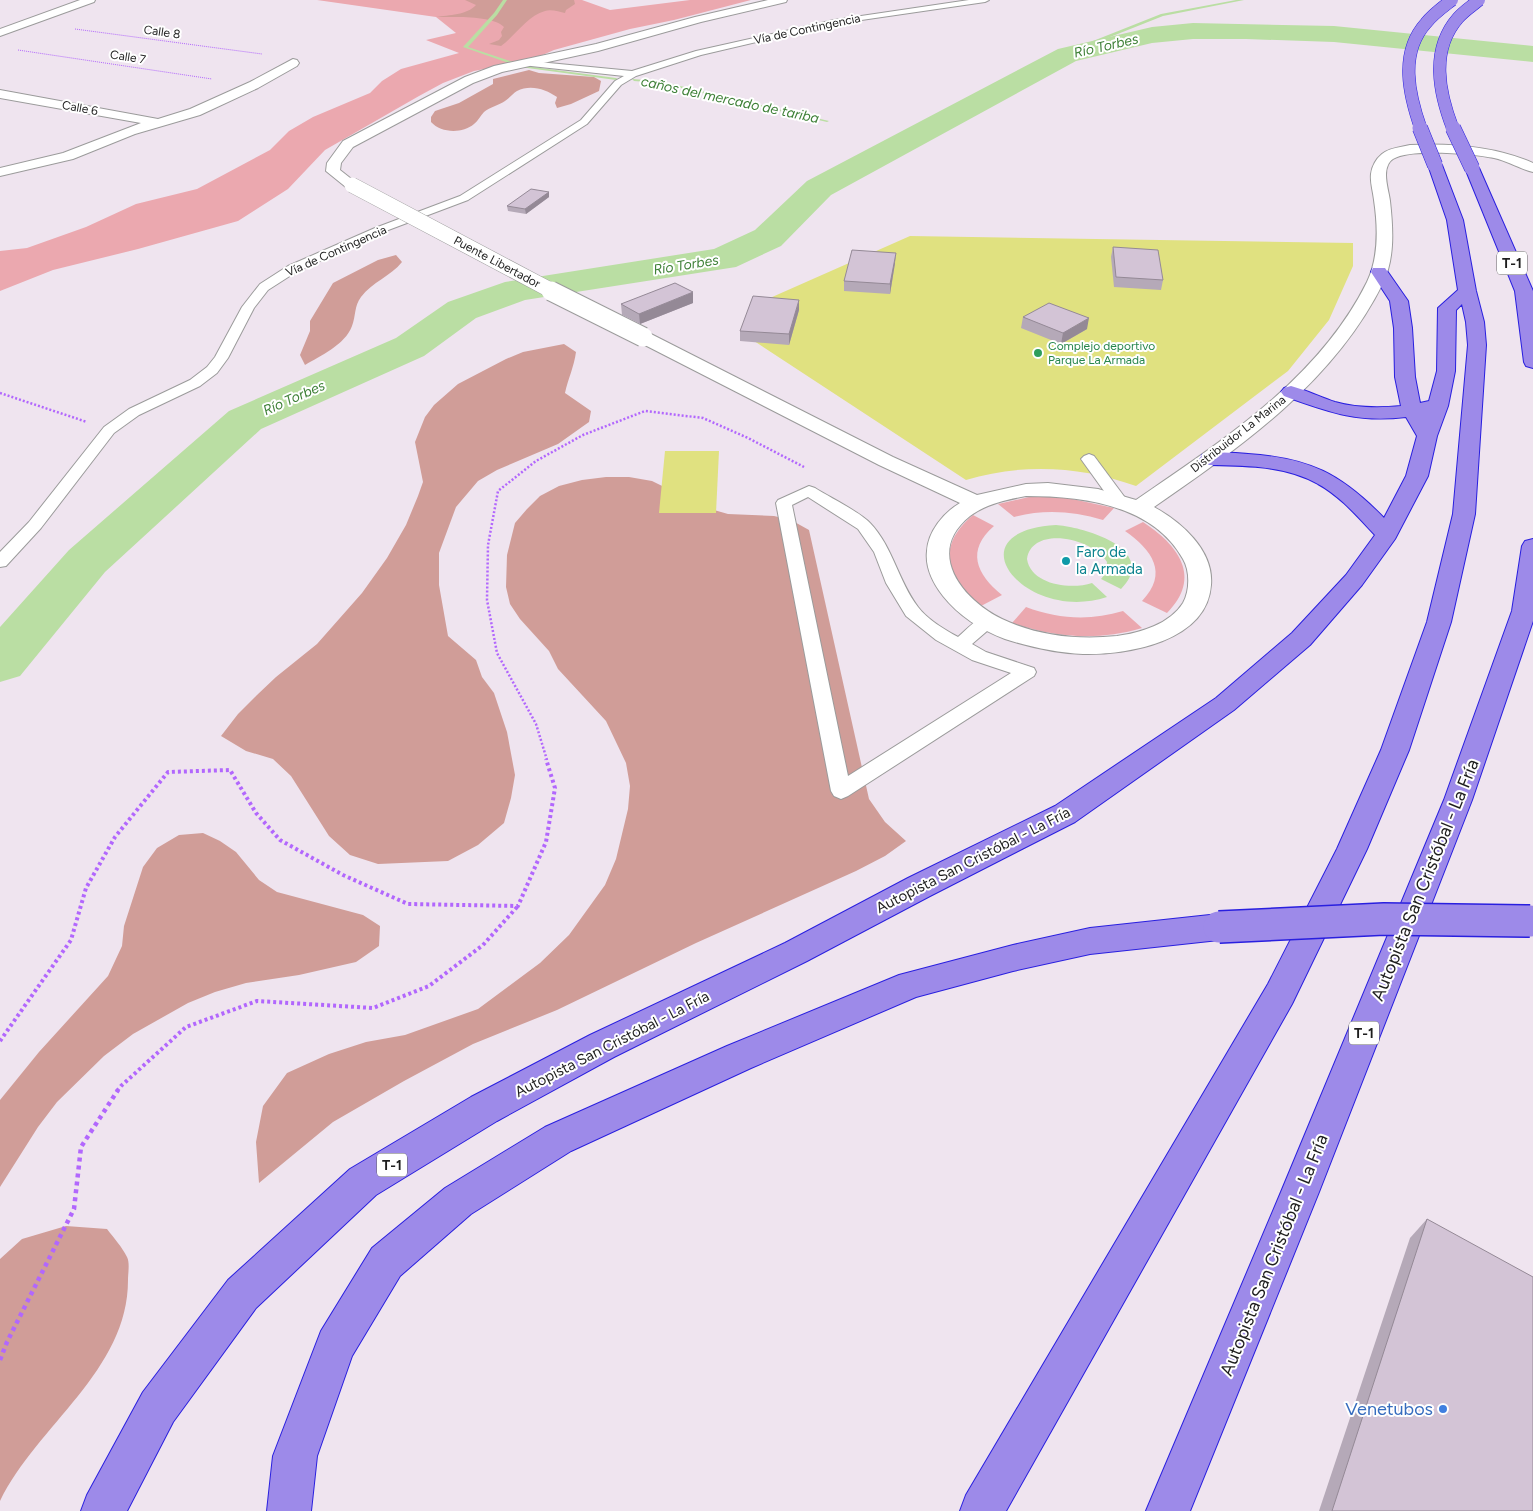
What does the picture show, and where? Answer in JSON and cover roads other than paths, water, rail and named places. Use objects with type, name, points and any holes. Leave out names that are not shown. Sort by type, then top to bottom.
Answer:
[{"type":"highway","points":[[982,1511],[1280,994],[1352,849],[1394,750],[1439,622],[1464,514],[1477,345],[1475,322],[1467,291],[1456,220],[1416,118],[1410,88],[1409,62],[1412,44],[1420,30],[1452,0]]},
{"type":"highway","name":"T-1","points":[[1479,0],[1458,18],[1449,31],[1438,63],[1440,91],[1448,120],[1472,168],[1524,291],[1532,342],[1533,362]]},
{"type":"highway","points":[[1379,272],[1399,301],[1404,328],[1405,377],[1412,410],[1427,436]]},
{"type":"highway","name":"Autopista San Cristóbal - La Fría","points":[[103,1511],[158,1407],[242,1294],[364,1182],[484,1109],[602,1046],[796,952],[919,887],[1065,814],[1225,704],[1301,639],[1354,580],[1387,534],[1417,476],[1427,436],[1438,406],[1446,371],[1447,308],[1467,291]]},
{"type":"highway","points":[[1291,392],[1338,409],[1382,414],[1438,406]]},
{"type":"highway","points":[[1209,459],[1266,460],[1309,470],[1339,488],[1387,534]]},
{"type":"highway","name":"Autopista San Cristóbal - La Fría","points":[[1168,1511],[1300,1192],[1458,800],[1524,611],[1533,546]]},
{"type":"highway","points":[[289,1511],[294,1456],[335,1346],[386,1262],[458,1200],[558,1140],[739,1057],[911,985],[1013,958],[1090,941],[1219,926],[1384,919],[1532,922]]},
{"type":"street","points":[[0,33],[90,0]]},
{"type":"street","points":[[531,63],[707,17],[782,0]]},
{"type":"street","points":[[0,172],[68,156],[130,131],[195,112],[254,85],[294,63]]},
{"type":"street","name":"Puente Libertador","points":[[531,63],[498,70],[469,80],[348,144],[334,163],[333,171],[352,185],[570,300],[886,462],[977,503]]},
{"type":"street","name":"Calle 6","points":[[0,94],[160,123]]},
{"type":"street","name":"Distribuidor La Marina","points":[[1129,506],[1209,459],[1259,420],[1291,392],[1317,365],[1342,334],[1363,305],[1379,272],[1385,225],[1379,172],[1384,160],[1389,155],[1413,149],[1468,151],[1505,157],[1533,168]]},
{"type":"street","points":[[0,160],[25,167]]},
{"type":"street","points":[[1044,490],[1083,492],[1129,506],[1160,522],[1180,537],[1196,561],[1200,573],[1200,586],[1194,603],[1182,620],[1144,639],[1114,645],[1093,646],[1049,642],[1027,637],[988,621],[959,600],[942,575],[938,563],[939,539],[953,519],[977,503],[1008,493],[1044,490]]},
{"type":"lane","name":"Vía de Contingencia","points":[[0,562],[35,526],[109,430],[134,412],[195,383],[212,370],[221,358],[248,307],[264,287],[292,269],[379,230],[464,198],[584,122],[618,84],[632,74],[699,53],[816,26],[985,0]]},
{"type":"lane","name":"Vía de Contingencia","points":[[531,63],[632,74]]},
{"type":"lane","points":[[1089,459],[1129,506]]},
{"type":"lane","points":[[809,491],[864,526],[882,552],[895,583],[912,612],[942,636],[960,645],[979,656],[1027,672],[840,791],[784,503],[809,491]]},
{"type":"lane","points":[[960,645],[988,621]]},
{"type":"waterway","name":"caños del mercado de tariba","points":[[505,0],[496,14],[465,47],[514,64]]},
{"type":"waterway","points":[[1067,55],[1094,42],[1162,15],[1242,0]]},
{"type":"waterway","name":"Río Torbes","points":[[0,663],[87,561],[245,420],[410,347],[462,310],[518,290],[723,259],[768,238],[819,188],[1067,55],[1152,35],[1193,31],[1334,34],[1533,54]]},
{"type":"waterway","name":"caños del mercado de tariba","points":[[520,66],[616,79]]},
{"type":"waterway","name":"caños del mercado de tariba","points":[[634,80],[659,82],[827,121]]},
{"type":"place","name":"Complejo deportivo Parque La Armada","points":[[1038,353]]},
{"type":"place","name":"Faro de la Armada","points":[[1066,561]]},
{"type":"place","name":"Venetubos","points":[[1443,1409]]}]
